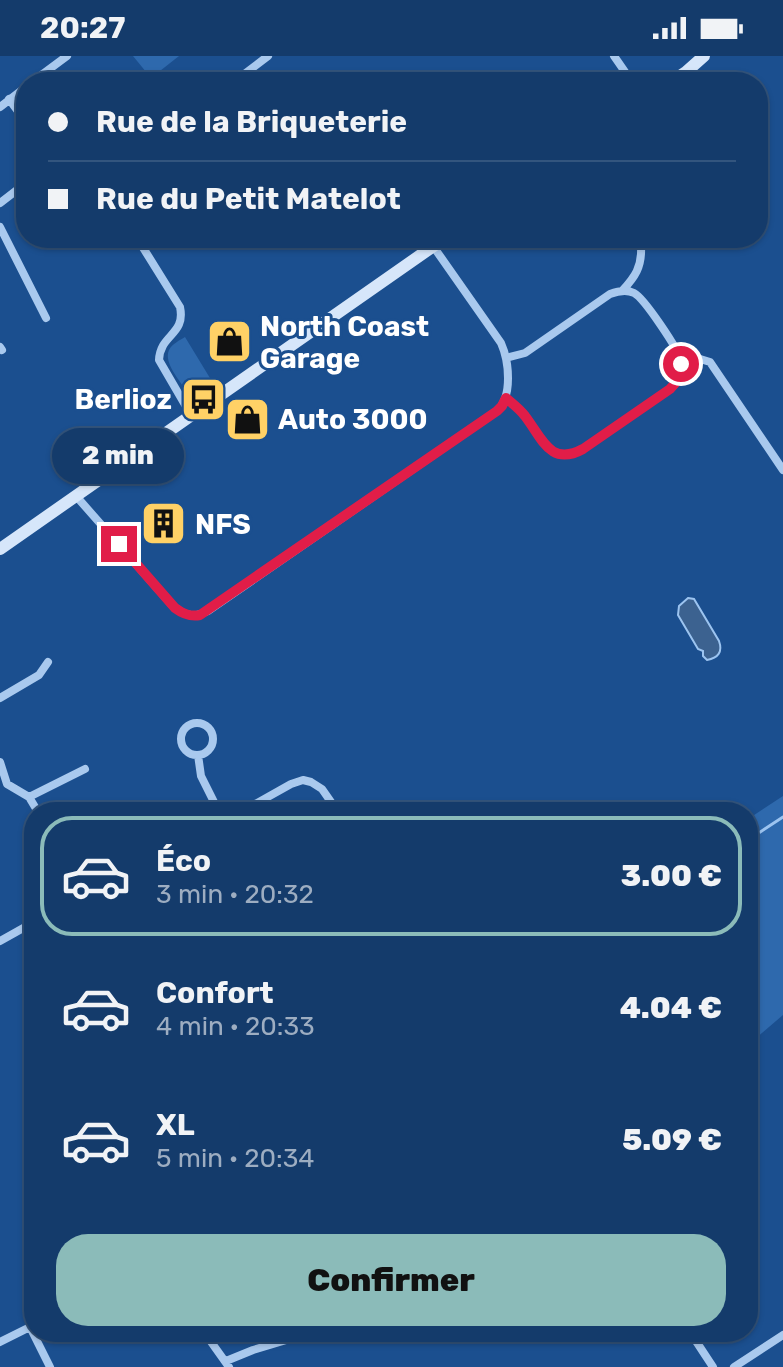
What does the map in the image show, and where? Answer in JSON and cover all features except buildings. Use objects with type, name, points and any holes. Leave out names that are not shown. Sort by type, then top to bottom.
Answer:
[{"type":"street","points":[[45,72],[67,56]]},
{"type":"street","points":[[247,72],[268,56]]},
{"type":"street","points":[[675,72],[692,56]]},
{"type":"street","points":[[686,72],[704,56]]},
{"type":"street","points":[[0,107],[16,94]]},
{"type":"street","points":[[9,99],[16,108]]},
{"type":"street","points":[[0,203],[16,191]]},
{"type":"street","points":[[0,227],[46,318]]},
{"type":"street","points":[[143,248],[180,307],[181,324],[162,345],[159,360],[191,415]]},
{"type":"street","points":[[0,549],[430,248]]},
{"type":"street","points":[[76,496],[172,605],[184,614],[196,616],[208,611],[502,406],[506,398],[506,358],[501,343],[434,248]]},
{"type":"street","points":[[622,291],[638,271],[641,248]]},
{"type":"street","points":[[506,358],[525,353],[610,294],[622,291],[639,296],[675,346],[681,360],[681,372],[673,386],[573,454],[551,451],[520,410],[506,398]]},
{"type":"street","points":[[681,360],[697,358],[710,362],[783,470]]},
{"type":"street","points":[[0,698],[42,673],[48,662]]},
{"type":"street","points":[[198,755],[201,776],[214,802]]},
{"type":"street","points":[[0,762],[7,784],[32,802]]},
{"type":"street","points":[[29,797],[85,769]]},
{"type":"street","points":[[259,802],[303,780],[322,789],[331,802]]},
{"type":"street","points":[[0,941],[24,928]]},
{"type":"street","points":[[0,1342],[24,1330]]},
{"type":"street","points":[[734,1367],[783,1335]]},
{"type":"street","points":[[39,1342],[50,1367]]},
{"type":"street","points":[[207,1342],[225,1360]]},
{"type":"street","points":[[212,1342],[225,1360]]},
{"type":"street","points":[[225,1360],[280,1342]]},
{"type":"street","points":[[697,1342],[713,1367]]},
{"type":"shaded area","points":[[133,56],[179,56],[159,72],[146,72]]},
{"type":"shaded area","points":[[185,337],[213,383],[197,395],[188,393],[168,361],[170,348]]},
{"type":"shaded area","points":[[688,598],[694,599],[719,641],[720,651],[711,659],[703,656],[703,651],[698,649],[678,615],[679,606]]},
{"type":"shaded area","points":[[783,796],[783,1015],[758,1036],[758,812]]},
{"type":"waterway","points":[[758,833],[783,817]]},
{"type":"place","name":"North Coast Garage","points":[[229,342]]},
{"type":"place","name":"Berlioz","points":[[203,399]]},
{"type":"place","name":"Auto 3000","points":[[247,419]]},
{"type":"place","name":"NFS","points":[[164,524]]},
{"type":"route","points":[[119,544],[175,608],[184,614],[200,615],[497,411],[506,398],[520,410],[551,451],[569,455],[577,453],[670,389],[678,380],[681,364]]}]
